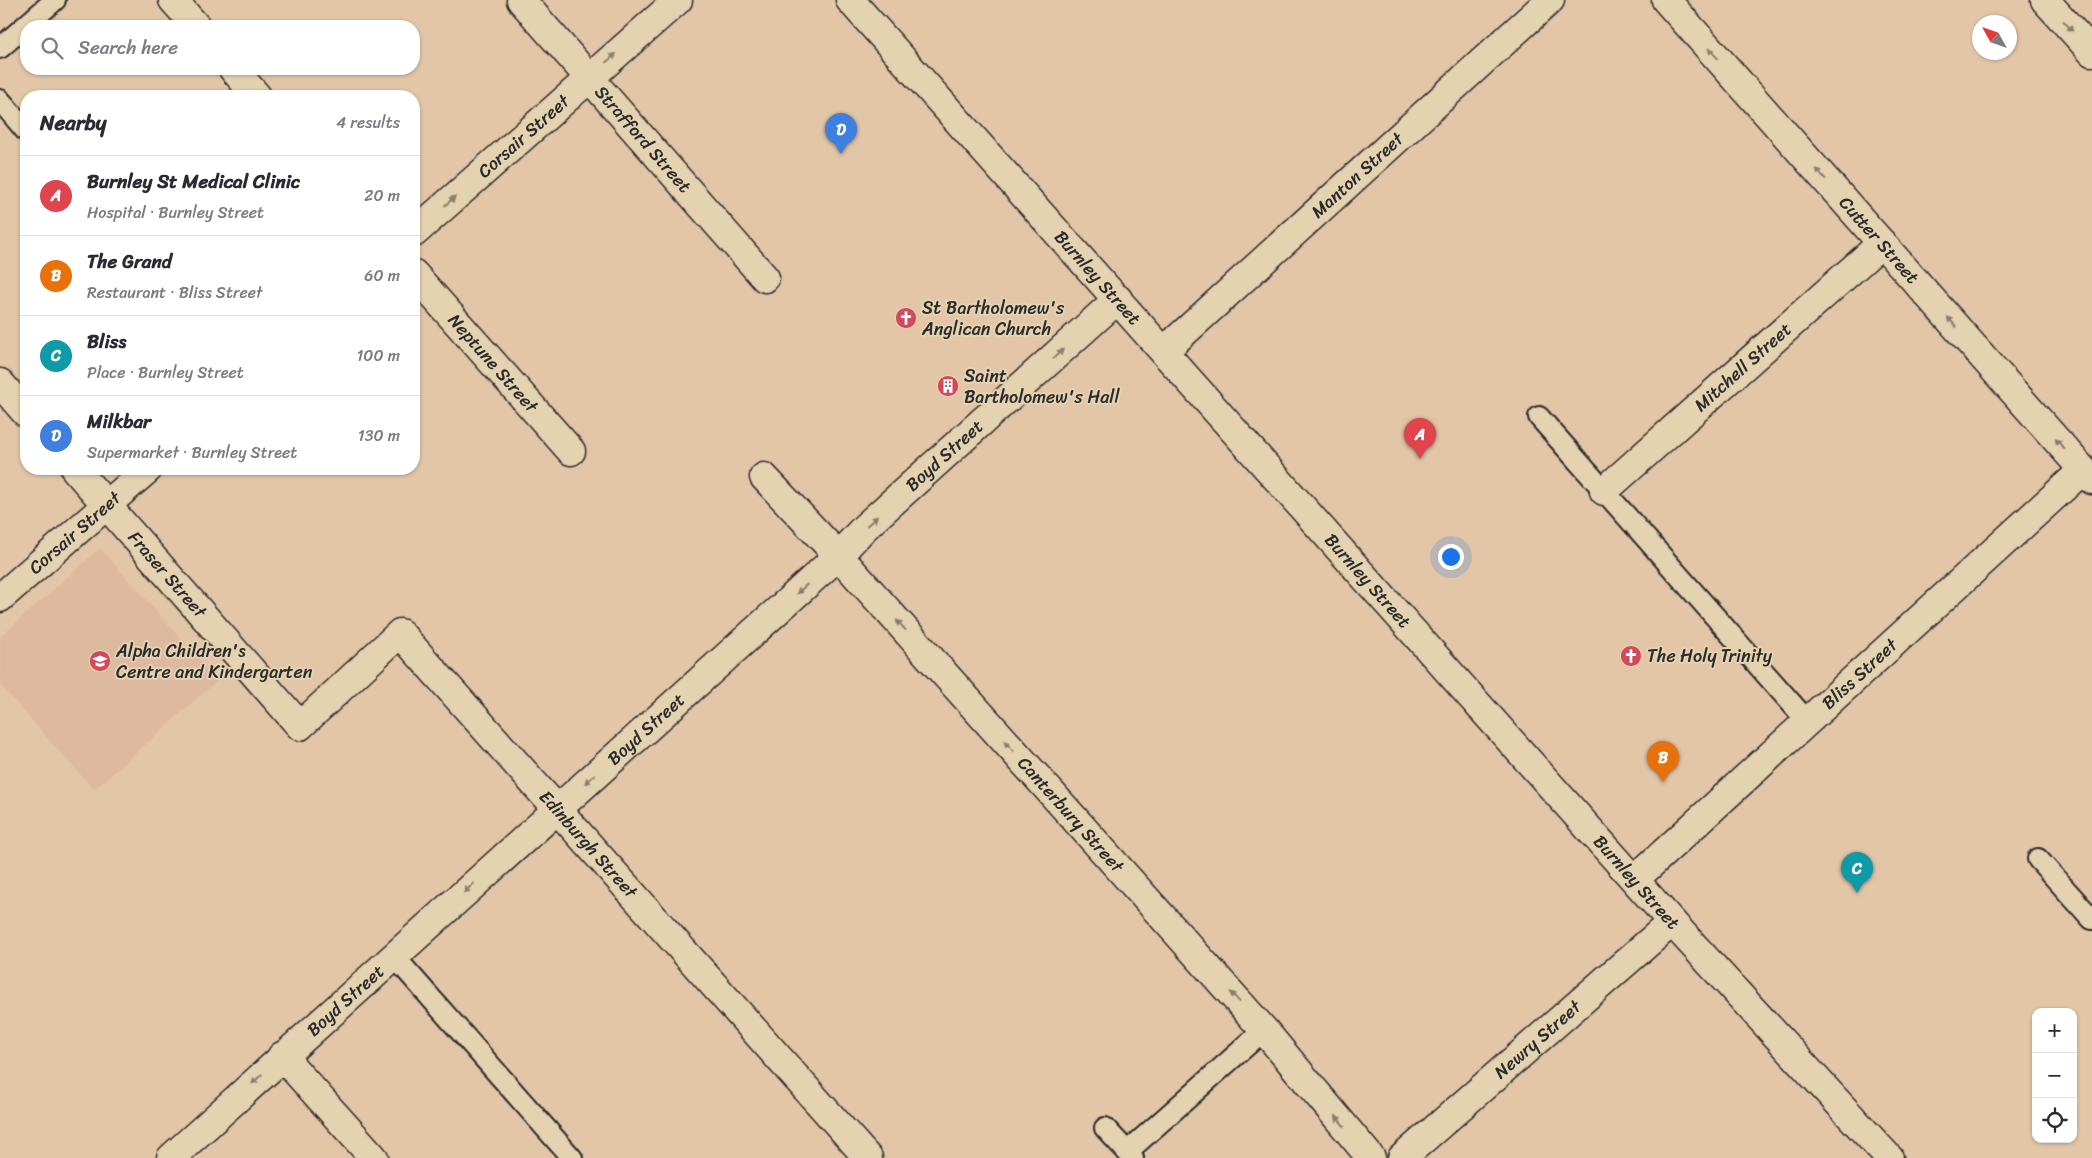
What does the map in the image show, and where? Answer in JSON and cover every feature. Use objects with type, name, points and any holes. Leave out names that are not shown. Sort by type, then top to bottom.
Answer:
[{"type":"street","points":[[173,0],[191,20]]},
{"type":"street","name":"Strafford Street","points":[[521,0],[765,278]]},
{"type":"street","name":"Corsair Street","points":[[420,229],[678,0]]},
{"type":"street","name":"Burnley Street","points":[[850,0],[1672,922],[1889,1158]]},
{"type":"street","name":"Manton Street","points":[[1164,351],[1550,0]]},
{"type":"street","name":"Cutter Street","points":[[1666,0],[2087,475]]},
{"type":"street","points":[[2045,0],[2092,52]]},
{"type":"street","points":[[238,75],[252,90]]},
{"type":"street","name":"Mitchell Street","points":[[1604,491],[1882,243]]},
{"type":"street","name":"Neptune Street","points":[[420,281],[571,451]]},
{"type":"street","name":"Boyd Street","points":[[171,1158],[393,955],[838,556],[864,528],[1118,299]]},
{"type":"street","points":[[0,383],[20,406]]},
{"type":"street","name":"Fraser Street","points":[[80,475],[300,726]]},
{"type":"street","name":"Corsair Street","points":[[0,598],[141,475]]},
{"type":"street","name":"Bliss Street","points":[[1635,879],[1808,722],[2087,475]]},
{"type":"street","name":"Canterbury Street","points":[[764,477],[838,556],[1264,1030],[1372,1158]]},
{"type":"street","name":"Edinburgh Street","points":[[300,726],[400,633],[868,1158]]},
{"type":"street","name":"Newry Street","points":[[1402,1158],[1672,922]]},
{"type":"street","points":[[282,1056],[374,1158]]},
{"type":"lane","points":[[32,20],[55,0]]},
{"type":"lane","points":[[0,48],[20,31]]},
{"type":"lane","points":[[0,100],[20,124]]},
{"type":"lane","points":[[1538,417],[1808,722]]},
{"type":"lane","points":[[2038,859],[2092,919]]},
{"type":"lane","points":[[393,955],[572,1158]]},
{"type":"lane","points":[[1105,1128],[1130,1155],[1264,1030]]},
{"type":"shaded area","name":"Alpha Children's Centre and Kindergarten","points":[[100,548],[218,680],[94,790],[0,685],[0,637]]},
{"type":"place","name":"Milkbar","points":[[841,154]]},
{"type":"place","name":"St Bartholomew's Anglican Church","points":[[906,318]]},
{"type":"place","name":"Saint Bartholomew's Hall","points":[[948,386]]},
{"type":"place","name":"Burnley St Medical Clinic","points":[[1420,459]]},
{"type":"place","name":"The Holy Trinity","points":[[1631,656]]},
{"type":"place","name":"Alpha Children's Centre and Kindergarten","points":[[100,661]]},
{"type":"place","name":"The Grand","points":[[1663,782]]},
{"type":"place","name":"Bliss","points":[[1857,893]]}]
